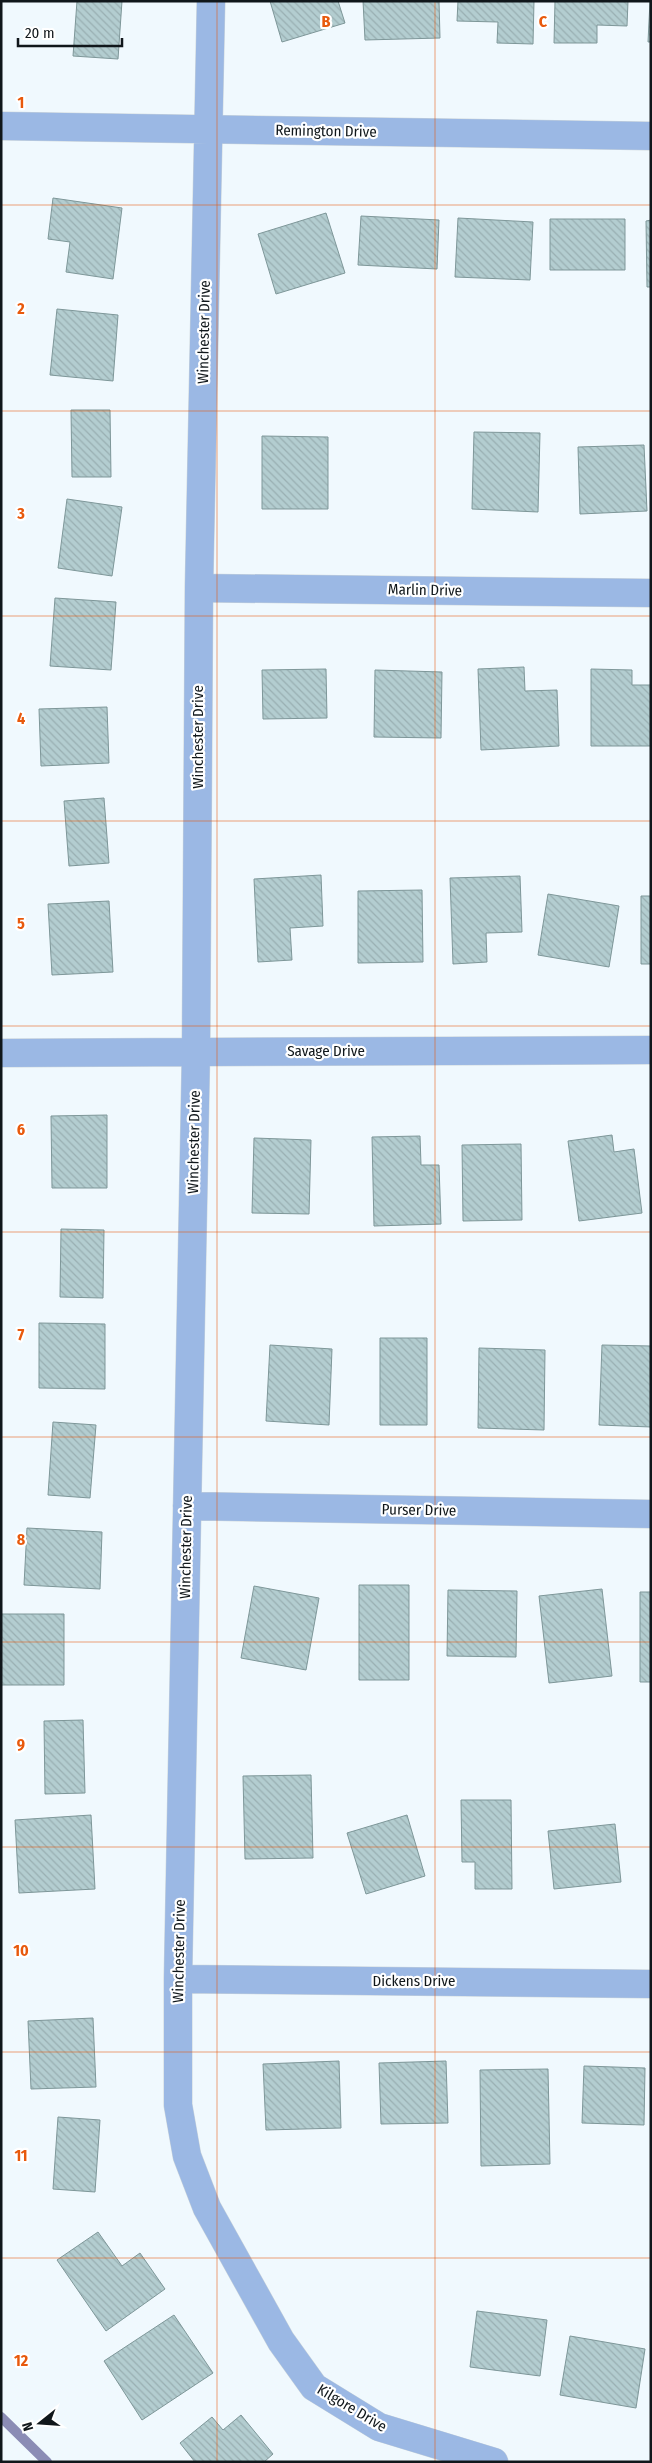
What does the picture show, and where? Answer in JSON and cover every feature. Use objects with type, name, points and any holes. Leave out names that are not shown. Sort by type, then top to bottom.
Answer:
[{"type":"street","name":"Winchester Drive","points":[[211,1],[199,588],[196,1052],[178,1979],[178,2106],[187,2156],[207,2208],[240,2269]]},
{"type":"street","name":"Remington Drive","points":[[1,126],[651,136]]},
{"type":"street","name":"Marlin Drive","points":[[199,588],[651,593]]},
{"type":"street","name":"Savage Drive","points":[[1,1053],[651,1050]]},
{"type":"street","name":"Purser Drive","points":[[187,1506],[651,1514]]},
{"type":"street","name":"Dickens Drive","points":[[178,1979],[651,1984]]},
{"type":"street","name":"Kilgore Drive","points":[[240,2269],[281,2341],[314,2387],[379,2427],[494,2462]]},
{"type":"building","points":[[77,1],[122,1],[118,59],[73,56]]},
{"type":"building","points":[[270,1],[338,1],[345,23],[282,42]]},
{"type":"building","points":[[363,1],[439,1],[440,38],[365,40]]},
{"type":"building","points":[[458,1],[534,1],[533,44],[497,43],[498,22],[457,21]]},
{"type":"building","points":[[555,1],[628,1],[627,26],[597,25],[597,43],[554,43]]},
{"type":"building","points":[[650,1],[651,42],[648,42]]},
{"type":"building","points":[[53,198],[122,208],[113,279],[66,272],[70,242],[48,239]]},
{"type":"building","points":[[326,213],[345,273],[276,294],[258,234]]},
{"type":"building","points":[[361,216],[439,220],[437,269],[358,265]]},
{"type":"building","points":[[458,218],[533,222],[530,280],[455,277]]},
{"type":"building","points":[[550,219],[625,219],[625,270],[550,270]]},
{"type":"building","points":[[651,220],[651,287],[647,287],[646,221]]},
{"type":"building","points":[[57,309],[118,315],[113,381],[50,375]]},
{"type":"building","points":[[71,410],[110,410],[111,477],[72,477]]},
{"type":"building","points":[[474,432],[540,433],[538,512],[472,509]]},
{"type":"building","points":[[262,436],[328,437],[328,509],[262,509]]},
{"type":"building","points":[[644,445],[647,511],[580,514],[578,447]]},
{"type":"building","points":[[67,499],[122,507],[112,576],[58,568]]},
{"type":"building","points":[[55,598],[116,602],[111,670],[50,666]]},
{"type":"building","points":[[524,667],[525,691],[557,690],[559,746],[481,750],[478,669]]},
{"type":"building","points":[[326,669],[327,718],[263,719],[262,670]]},
{"type":"building","points":[[591,669],[632,670],[632,685],[651,685],[651,746],[591,746]]},
{"type":"building","points":[[375,670],[442,672],[441,738],[374,737]]},
{"type":"building","points":[[107,707],[109,763],[41,766],[39,709]]},
{"type":"building","points":[[104,798],[109,863],[69,866],[64,801]]},
{"type":"building","points":[[321,875],[323,926],[290,928],[292,960],[258,962],[254,879]]},
{"type":"building","points":[[520,876],[522,932],[486,933],[487,962],[453,964],[450,878]]},
{"type":"building","points":[[422,890],[423,962],[358,963],[358,891]]},
{"type":"building","points":[[548,894],[619,906],[609,967],[538,955]]},
{"type":"building","points":[[641,896],[651,896],[651,964],[641,964]]},
{"type":"building","points":[[109,901],[113,972],[52,975],[48,904]]},
{"type":"building","points":[[107,1115],[107,1188],[52,1188],[51,1116]]},
{"type":"building","points":[[612,1135],[614,1152],[634,1149],[642,1213],[579,1221],[568,1141]]},
{"type":"building","points":[[420,1136],[421,1165],[439,1165],[441,1224],[374,1226],[372,1137]]},
{"type":"building","points":[[254,1138],[311,1140],[309,1214],[252,1213]]},
{"type":"building","points":[[521,1144],[522,1220],[463,1221],[462,1145]]},
{"type":"building","points":[[61,1229],[104,1230],[103,1298],[60,1297]]},
{"type":"building","points":[[39,1323],[105,1324],[105,1389],[39,1388]]},
{"type":"building","points":[[380,1338],[427,1338],[427,1425],[380,1425]]},
{"type":"building","points":[[270,1345],[332,1349],[329,1425],[266,1421]]},
{"type":"building","points":[[602,1345],[651,1346],[651,1427],[599,1425]]},
{"type":"building","points":[[479,1348],[545,1350],[544,1430],[478,1428]]},
{"type":"building","points":[[53,1422],[96,1425],[90,1498],[48,1495]]},
{"type":"building","points":[[27,1528],[102,1532],[100,1589],[24,1585]]},
{"type":"building","points":[[359,1585],[409,1585],[409,1680],[359,1680]]},
{"type":"building","points":[[254,1586],[319,1598],[306,1670],[241,1658]]},
{"type":"building","points":[[602,1589],[612,1676],[549,1683],[539,1596]]},
{"type":"building","points":[[448,1590],[517,1591],[516,1657],[447,1656]]},
{"type":"building","points":[[640,1592],[651,1592],[651,1682],[640,1682]]},
{"type":"building","points":[[1,1614],[64,1614],[64,1685],[1,1685]]},
{"type":"building","points":[[83,1720],[85,1793],[45,1794],[44,1721]]},
{"type":"building","points":[[311,1775],[313,1858],[245,1859],[243,1776]]},
{"type":"building","points":[[461,1800],[511,1800],[512,1889],[475,1889],[475,1862],[462,1862]]},
{"type":"building","points":[[91,1815],[95,1889],[19,1893],[15,1820]]},
{"type":"building","points":[[407,1815],[425,1876],[366,1894],[347,1833]]},
{"type":"building","points":[[615,1824],[621,1882],[554,1889],[548,1831]]},
{"type":"building","points":[[93,2018],[96,2087],[31,2089],[28,2021]]},
{"type":"building","points":[[339,2061],[341,2128],[266,2130],[263,2064]]},
{"type":"building","points":[[446,2061],[448,2123],[381,2124],[379,2063]]},
{"type":"building","points":[[584,2066],[645,2068],[644,2125],[582,2123]]},
{"type":"building","points":[[548,2069],[550,2164],[481,2166],[480,2070]]},
{"type":"building","points":[[58,2117],[100,2120],[95,2192],[53,2189]]},
{"type":"building","points":[[98,2232],[122,2266],[140,2253],[165,2289],[106,2331],[57,2260]]},
{"type":"building","points":[[477,2311],[547,2320],[540,2376],[470,2367]]},
{"type":"building","points":[[174,2315],[213,2373],[142,2420],[104,2361]]},
{"type":"building","points":[[570,2336],[645,2349],[636,2408],[560,2395]]},
{"type":"building","points":[[241,2415],[273,2454],[264,2462],[195,2462],[180,2443],[212,2417],[223,2430]]},
{"type":"waterway","points":[[1,2417],[47,2462]]}]
